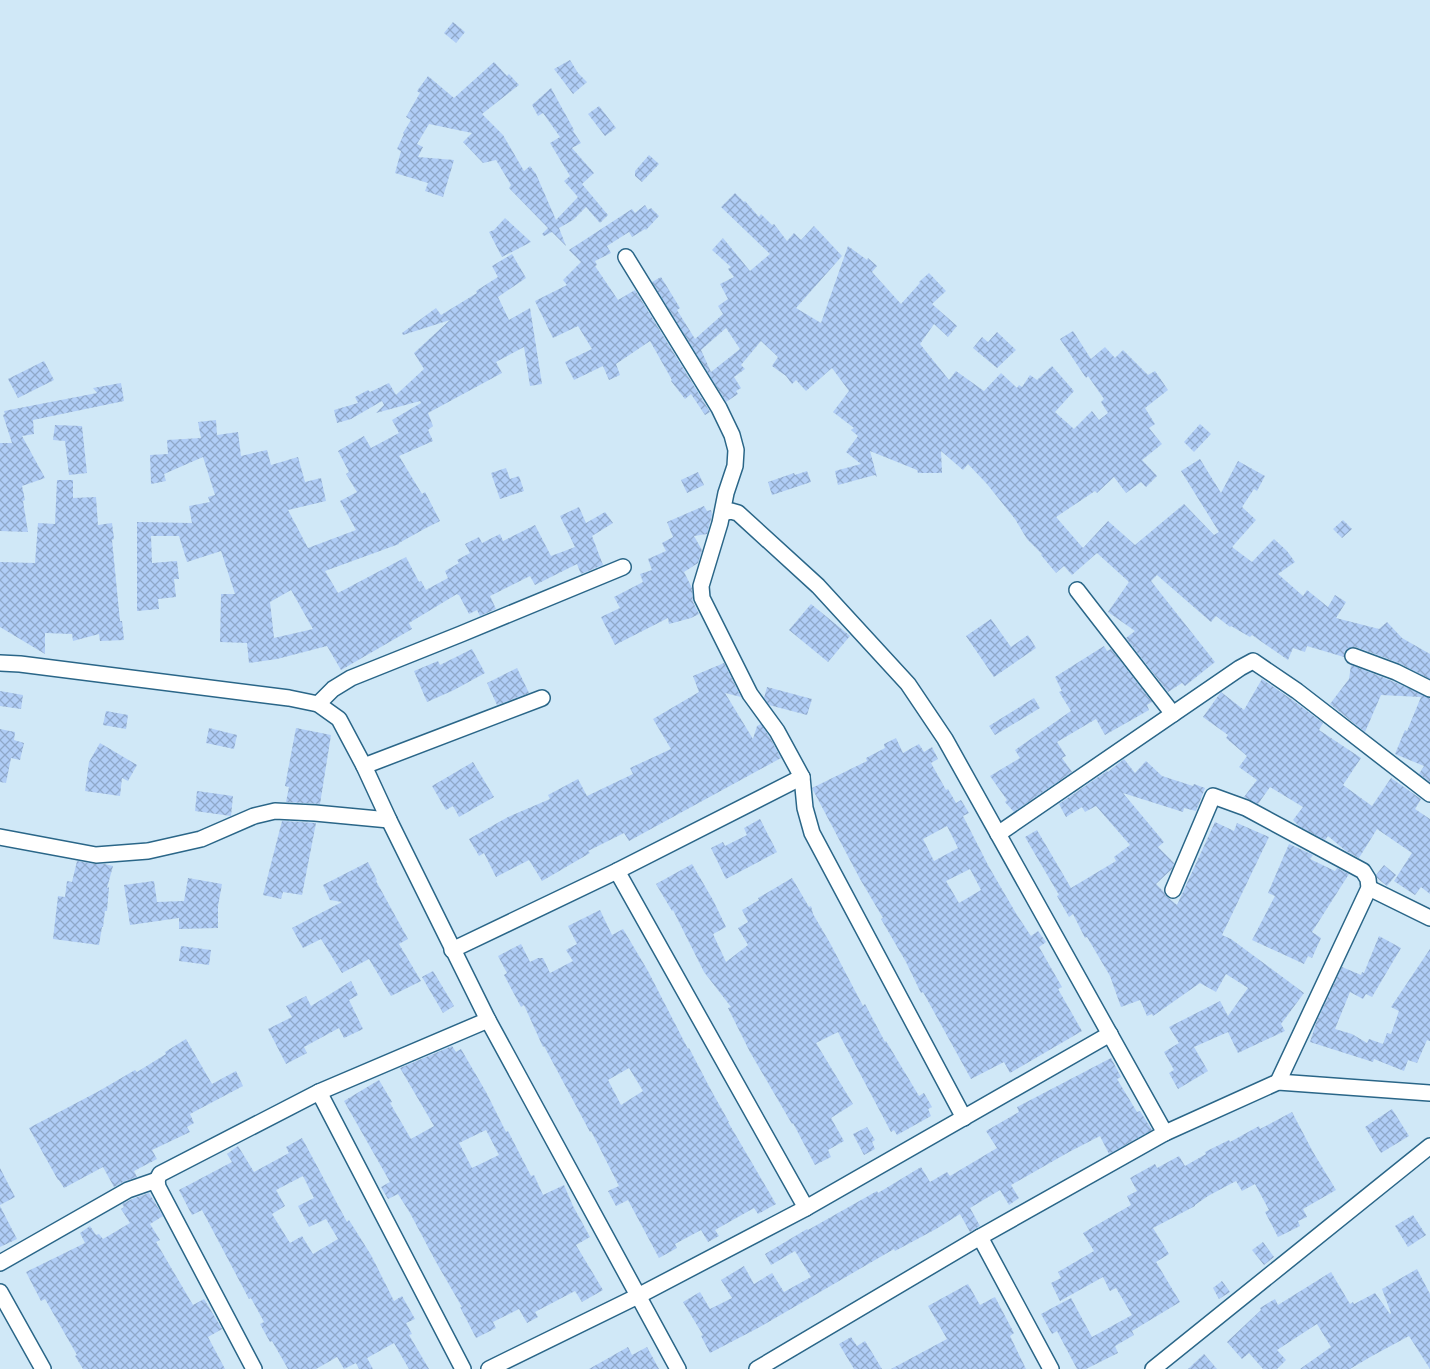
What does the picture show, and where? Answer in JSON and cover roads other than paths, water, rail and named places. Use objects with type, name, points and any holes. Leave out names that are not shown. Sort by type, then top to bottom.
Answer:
[{"type":"street","points":[[626,258],[719,408],[732,434],[736,450],[736,466],[726,493],[723,513],[700,586],[702,598],[750,694],[777,731],[802,777],[805,808],[812,833],[964,1118]]},
{"type":"street","points":[[723,513],[731,510],[738,513],[818,586],[908,684],[945,739],[1165,1132]]},
{"type":"street","points":[[318,704],[332,689],[351,678],[623,567]]},
{"type":"street","points":[[1077,590],[1172,714]]},
{"type":"street","points":[[1353,656],[1396,672],[1430,689]]},
{"type":"street","points":[[998,834],[1172,714],[1253,661],[1297,691],[1430,794]]},
{"type":"street","points":[[0,663],[289,698],[318,704],[339,719],[364,766],[452,950],[488,1020],[678,1369]]},
{"type":"street","points":[[364,766],[542,698]]},
{"type":"street","points":[[452,950],[617,871],[802,777]]},
{"type":"street","points":[[1172,890],[1213,796],[1246,808],[1363,871],[1368,879],[1369,888],[1278,1082]]},
{"type":"street","points":[[0,837],[96,855],[148,851],[201,839],[254,816],[275,811],[389,820]]},
{"type":"street","points":[[617,871],[806,1208]]},
{"type":"street","points":[[1369,888],[1430,918]]},
{"type":"street","points":[[254,1369],[158,1187],[157,1180],[160,1174],[319,1092],[488,1020]]},
{"type":"street","points":[[489,1369],[638,1296],[806,1208],[1110,1034]]},
{"type":"street","points":[[757,1369],[980,1237],[1165,1132],[1278,1082],[1430,1093]]},
{"type":"street","points":[[319,1092],[463,1369]]},
{"type":"street","points":[[1153,1369],[1430,1146]]},
{"type":"street","points":[[0,1263],[128,1190],[157,1180]]},
{"type":"street","points":[[980,1237],[1051,1369]]},
{"type":"street","points":[[0,1292],[43,1369]]}]
